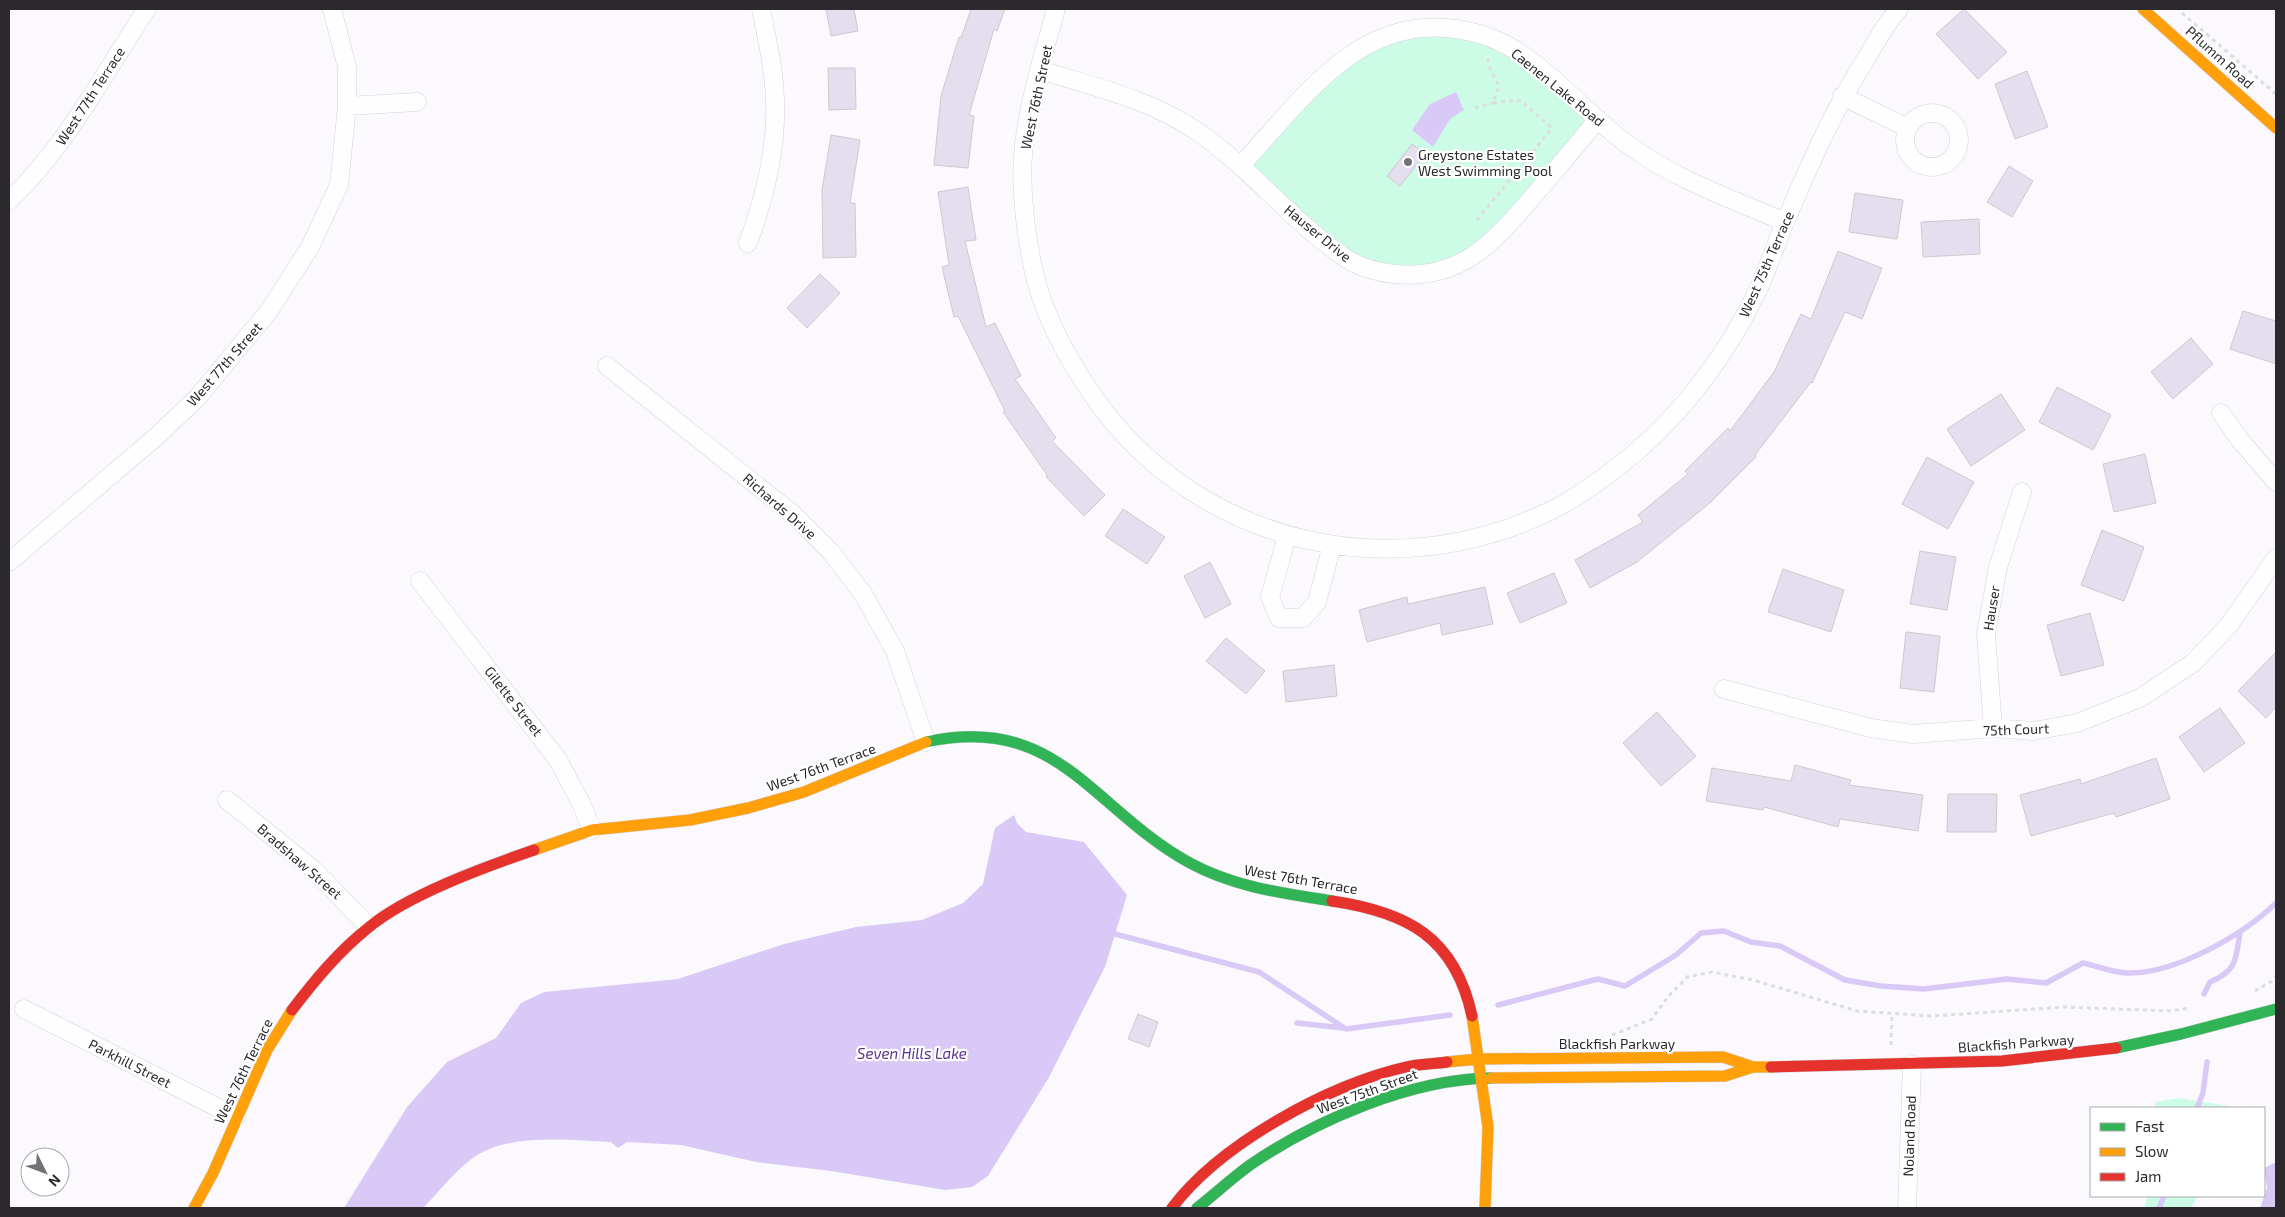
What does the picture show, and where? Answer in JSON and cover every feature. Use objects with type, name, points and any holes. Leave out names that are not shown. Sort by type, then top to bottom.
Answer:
[{"type":"main road","name":"Pflumm Road","points":[[2143,9],[2276,128]]},
{"type":"main road","name":"West 76th Terrace","points":[[194,1208],[213,1173],[267,1050],[287,1016],[326,966],[369,927],[415,900],[499,862],[592,830],[690,820],[748,808],[804,792],[926,742],[943,737],[966,736],[1012,741],[1053,758],[1075,774],[1156,843],[1189,863],[1223,879],[1275,892],[1379,909],[1406,920],[1427,934],[1447,956],[1463,984],[1474,1022],[1482,1078]]},
{"type":"main road","name":"Blackfish Parkway","points":[[1482,1078],[1725,1076],[1753,1067],[1989,1063],[2084,1053],[2191,1034],[2276,1009]]},
{"type":"main road","name":"Blackfish Parkway","points":[[1479,1059],[1723,1057],[1753,1067]]},
{"type":"main road","name":"West 75th Street","points":[[1172,1208],[1186,1188],[1225,1156],[1278,1120],[1314,1102],[1375,1076],[1406,1067],[1479,1059]]},
{"type":"main road","name":"West 75th Street","points":[[1197,1208],[1250,1165],[1323,1121],[1423,1086],[1482,1078]]},
{"type":"main road","points":[[1482,1078],[1487,1116],[1485,1208]]},
{"type":"street","name":"West 77th Terrace","points":[[9,202],[59,144],[80,116],[148,9]]},
{"type":"street","points":[[332,9],[347,67],[347,106],[417,102]]},
{"type":"street","points":[[748,243],[766,186],[773,141],[775,101],[762,9]]},
{"type":"street","name":"West 76th Street","points":[[1056,9],[1024,144],[1023,196],[1034,271],[1050,320],[1072,367],[1112,422],[1162,471],[1193,494],[1228,513],[1287,536]]},
{"type":"street","name":"West 75th Terrace","points":[[1287,536],[1332,546],[1407,549],[1486,535],[1524,522],[1561,505],[1596,483],[1638,450],[1670,418],[1704,377],[1733,336],[1757,292],[1785,222],[1842,96],[1891,12]]},
{"type":"street","name":"Caenen Lake Road","points":[[1241,165],[1334,66],[1371,41],[1401,30],[1432,27],[1464,30],[1494,38],[1538,67],[1627,144],[1680,176],[1785,222]]},
{"type":"street","name":"Hauser Drive","points":[[1040,70],[1132,97],[1169,114],[1198,132],[1241,165],[1300,221],[1348,260],[1384,273],[1406,275],[1429,274],[1458,265],[1489,245],[1598,119]]},
{"type":"street","points":[[1842,96],[1908,128]]},
{"type":"street","name":"West 77th Street","points":[[9,562],[157,436],[197,398],[269,311],[310,247],[339,184],[347,106]]},
{"type":"street","name":"Richards Drive","points":[[607,366],[794,514],[831,552],[863,594],[895,651],[926,742]]},
{"type":"street","points":[[2222,413],[2240,440],[2276,482]]},
{"type":"street","name":"Hauser","points":[[1993,728],[1986,634],[1998,567],[2022,492]]},
{"type":"street","points":[[1287,536],[1270,597],[1279,618],[1302,618],[1317,602],[1332,546]]},
{"type":"street","name":"75th Court","points":[[1724,689],[1871,728],[1913,734],[1993,728],[2034,731],[2077,723],[2140,698],[2193,663],[2229,625],[2276,558]]},
{"type":"street","name":"Gilette Street","points":[[420,581],[558,760],[581,803],[592,830]]},
{"type":"street","name":"Bradshaw Street","points":[[227,800],[314,870],[369,927]]},
{"type":"street","name":"Parkhill Street","points":[[24,1009],[236,1117]]},
{"type":"street","name":"Noland Road","points":[[1907,1208],[1912,1064]]},
{"type":"path","points":[[2176,9],[2195,21],[2276,94]]},
{"type":"path","points":[[1488,51],[1488,65],[1499,86],[1493,104]]},
{"type":"path","points":[[1475,108],[1517,100],[1521,101],[1552,128],[1476,220]]},
{"type":"path","points":[[1611,1035],[1652,1018],[1667,998],[1687,977],[1712,972],[1753,980],[1857,1011],[1892,1014],[1932,1016],[2064,1007],[2171,1011],[2198,1006]]},
{"type":"path","points":[[2252,993],[2274,980],[2276,976]]},
{"type":"path","points":[[1890,1064],[1892,1014]]},
{"type":"green space","points":[[1401,30],[1494,38],[1598,119],[1458,265],[1365,268],[1241,165],[1333,66]]},
{"type":"green space","points":[[2178,1098],[2229,1107],[2155,1107],[2155,1102]]},
{"type":"green space","points":[[2148,1197],[2197,1197],[2191,1208],[2144,1208]]},
{"type":"water","points":[[1456,92],[1464,110],[1450,119],[1433,147],[1412,130],[1430,104]]},
{"type":"water","name":"Seven Hills Lake","points":[[1014,815],[1017,823],[1026,832],[1084,842],[1127,895],[1105,967],[1048,1079],[988,1176],[972,1187],[945,1190],[831,1171],[756,1162],[681,1145],[627,1142],[618,1148],[611,1142],[556,1139],[518,1142],[483,1152],[457,1172],[423,1208],[344,1208],[407,1107],[447,1062],[496,1038],[521,1003],[544,992],[678,979],[784,944],[856,927],[922,920],[963,903],[983,884],[995,828]]},
{"type":"water","points":[[2276,1162],[2276,1208],[2260,1208],[2267,1188],[2265,1168]]},
{"type":"building","points":[[826,9],[854,9],[858,31],[831,36]]},
{"type":"building","points":[[971,9],[1005,9],[997,31],[994,29],[969,115],[974,116],[968,168],[934,165],[941,96],[959,37],[961,38]]},
{"type":"building","points":[[1964,9],[2007,52],[1978,79],[1936,34]]},
{"type":"building","points":[[828,68],[855,68],[856,109],[829,110]]},
{"type":"building","points":[[2027,71],[2048,127],[2015,139],[1995,84]]},
{"type":"building","points":[[831,135],[860,140],[850,203],[855,203],[856,257],[823,258],[822,190]]},
{"type":"building","name":"Greystone Estates West Swimming Pool","points":[[1412,144],[1425,154],[1400,186],[1387,176]]},
{"type":"building","points":[[2009,166],[2033,181],[2012,217],[1987,202]]},
{"type":"building","points":[[968,187],[976,240],[965,241],[986,327],[995,323],[1021,376],[1015,379],[1056,438],[1052,441],[1105,495],[1084,516],[1046,477],[1047,475],[1003,412],[1005,411],[958,316],[954,317],[942,267],[949,265],[938,192]]},
{"type":"building","points":[[1855,193],[1903,200],[1897,239],[1849,232]]},
{"type":"building","points":[[1979,219],[1980,254],[1923,257],[1921,222]]},
{"type":"building","points":[[1838,251],[1882,268],[1862,319],[1845,312],[1812,383],[1755,455],[1756,457],[1711,502],[1637,562],[1590,588],[1575,560],[1643,522],[1638,515],[1688,474],[1685,471],[1728,428],[1730,431],[1774,372],[1801,314],[1811,319]]},
{"type":"building","points":[[820,274],[840,293],[807,328],[787,308]]},
{"type":"building","points":[[2243,311],[2276,321],[2276,364],[2230,349]]},
{"type":"building","points":[[2191,338],[2213,364],[2173,399],[2151,372]]},
{"type":"building","points":[[2057,387],[2111,415],[2093,450],[2039,422]]},
{"type":"building","points":[[2001,394],[2025,430],[1971,466],[1947,429]]},
{"type":"building","points":[[2145,454],[2156,503],[2114,512],[2103,464]]},
{"type":"building","points":[[1927,457],[1974,482],[1948,529],[1902,504]]},
{"type":"building","points":[[1123,509],[1165,537],[1147,564],[1105,536]]},
{"type":"building","points":[[2102,530],[2144,547],[2124,601],[2081,585]]},
{"type":"building","points":[[1920,551],[1956,557],[1947,610],[1910,604]]},
{"type":"building","points":[[1210,562],[1231,604],[1205,618],[1184,576]]},
{"type":"building","points":[[1783,569],[1844,590],[1831,632],[1768,612]]},
{"type":"building","points":[[1554,573],[1567,603],[1520,623],[1507,593]]},
{"type":"building","points":[[1485,587],[1493,624],[1442,635],[1440,623],[1367,642],[1359,610],[1407,597],[1408,604]]},
{"type":"building","points":[[2090,613],[2104,665],[2061,676],[2047,625]]},
{"type":"building","points":[[1906,632],[1940,636],[1934,692],[1900,688]]},
{"type":"building","points":[[1226,638],[1265,671],[1246,694],[1206,661]]},
{"type":"building","points":[[2276,652],[2276,707],[2266,718],[2238,691]]},
{"type":"building","points":[[1334,665],[1337,696],[1286,702],[1283,671]]},
{"type":"building","points":[[2220,708],[2245,743],[2204,772],[2179,737]]},
{"type":"building","points":[[1657,712],[1696,756],[1661,786],[1623,743]]},
{"type":"building","points":[[2156,758],[2170,799],[2116,817],[2114,813],[2031,836],[2020,795],[2080,779],[2081,784]]},
{"type":"building","points":[[1795,765],[1851,780],[1849,785],[1923,795],[1918,831],[1840,819],[1838,827],[1764,807],[1763,810],[1706,801],[1712,768],[1791,781]]},
{"type":"building","points":[[1948,794],[1997,794],[1996,832],[1947,832]]},
{"type":"building","points":[[1138,1014],[1158,1022],[1149,1047],[1128,1039]]},
{"type":"waterway","points":[[1498,1005],[1598,979],[1625,986],[1676,955],[1701,933],[1724,931],[1751,942],[1780,946],[1845,980],[1881,986],[1924,989],[2007,979],[2046,983],[2083,963],[2123,973],[2147,972],[2187,960],[2207,950],[2246,928],[2276,903]]},
{"type":"waterway","points":[[2204,994],[2210,982],[2226,973],[2234,963],[2240,932]]},
{"type":"waterway","points":[[1115,934],[1259,972],[1346,1029],[1450,1015]]},
{"type":"waterway","points":[[1297,1023],[1344,1028]]},
{"type":"waterway","points":[[2197,1107],[2203,1093],[2207,1062]]},
{"type":"waterway","points":[[2159,1208],[2164,1197]]},
{"type":"traffic: fast","points":[[926,742],[971,737],[1009,741],[1042,753],[1071,771],[1156,841],[1190,863],[1224,878],[1259,888],[1332,901]]},
{"type":"traffic: fast","points":[[2116,1048],[2181,1034],[2276,1009]]},
{"type":"traffic: fast","points":[[1197,1208],[1250,1165],[1276,1148],[1334,1118],[1397,1094],[1460,1080],[1491,1078]]},
{"type":"traffic: slow","points":[[2143,9],[2276,128]]},
{"type":"traffic: slow","points":[[534,850],[592,830],[690,820],[748,808],[804,792],[926,742]]},
{"type":"traffic: slow","points":[[194,1208],[213,1173],[267,1050],[292,1010]]},
{"type":"traffic: slow","points":[[1472,1016],[1488,1127],[1485,1208]]},
{"type":"traffic: slow","points":[[1447,1062],[1479,1059],[1723,1057],[1753,1067]]},
{"type":"traffic: slow","points":[[1491,1078],[1725,1076],[1753,1067],[1771,1067]]},
{"type":"traffic: jam","points":[[292,1010],[318,977],[337,957],[357,937],[384,916],[447,883],[534,850]]},
{"type":"traffic: jam","points":[[1332,901],[1383,913],[1405,921],[1424,933],[1440,948],[1454,966],[1464,989],[1472,1016]]},
{"type":"traffic: jam","points":[[1771,1067],[2002,1061],[2116,1048]]},
{"type":"traffic: jam","points":[[1172,1208],[1192,1185],[1246,1140],[1311,1102],[1376,1075],[1411,1066],[1447,1062]]},
{"type":"place","name":"Greystone Estates West Swimming Pool","points":[[1408,162]]}]
